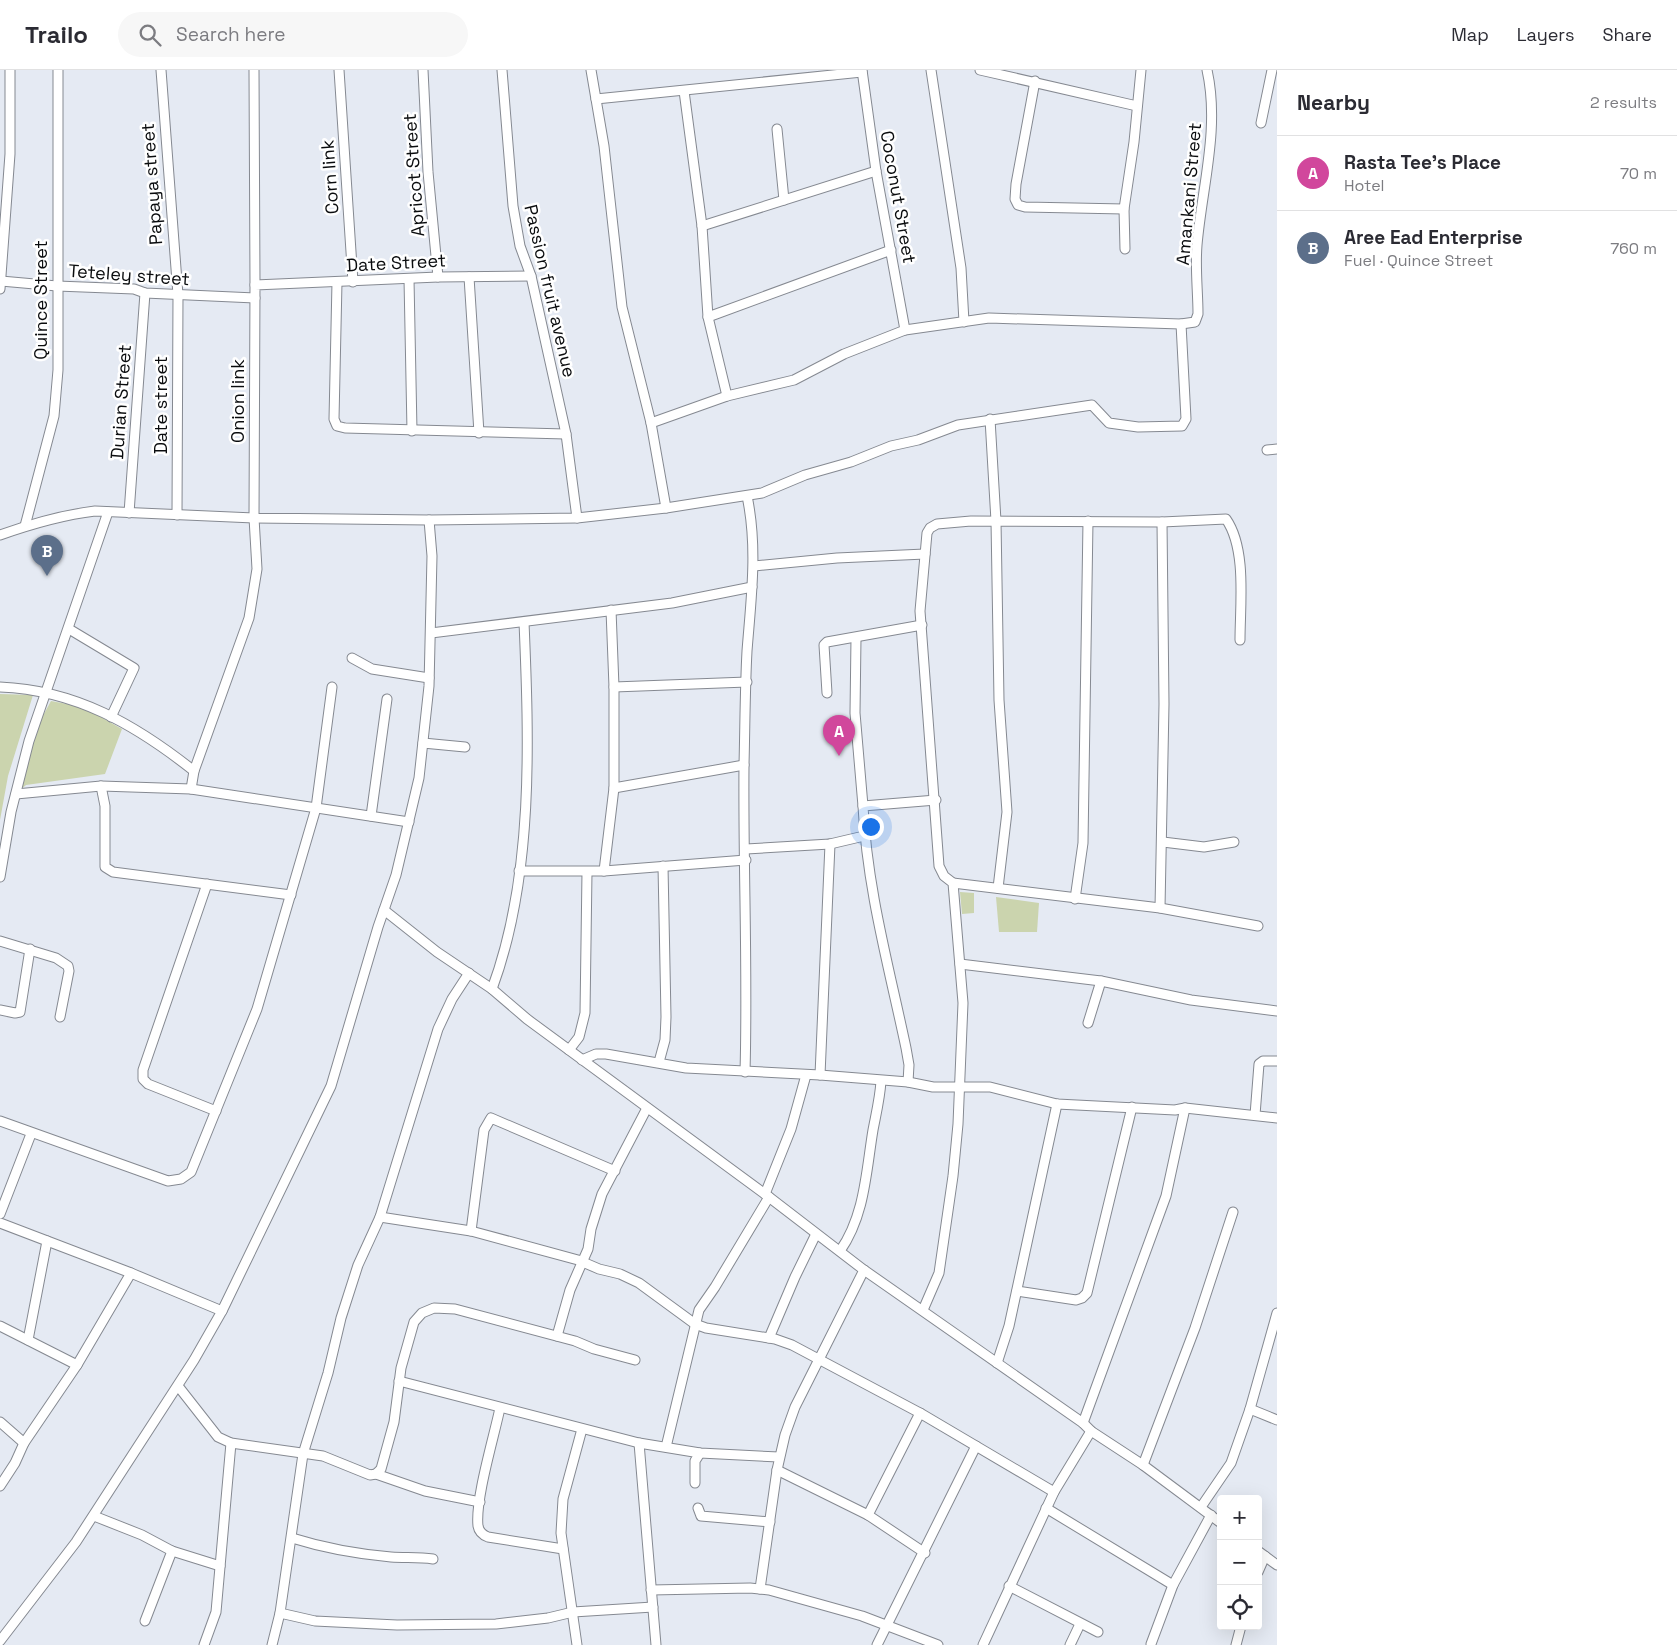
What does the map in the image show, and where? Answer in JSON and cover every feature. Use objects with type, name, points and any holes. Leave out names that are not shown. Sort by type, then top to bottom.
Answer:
[{"type":"street","points":[[0,289],[10,154],[10,70]]},
{"type":"street","name":"Quince Street","points":[[25,526],[54,416],[58,370],[58,70]]},
{"type":"street","name":"Papaya street","points":[[160,70],[178,295]]},
{"type":"street","name":"Onion link","points":[[191,789],[194,771],[249,618],[257,569],[254,518],[255,298],[259,285],[254,70]]},
{"type":"street","name":"Corn link","points":[[339,70],[353,282]]},
{"type":"street","name":"Apricot Street","points":[[423,70],[428,172],[438,277]]},
{"type":"street","name":"Passion fruit avenue","points":[[502,70],[513,206],[520,246],[531,276],[566,434],[577,518]]},
{"type":"street","points":[[591,70],[604,146],[622,307],[651,423],[666,508]]},
{"type":"street","points":[[931,70],[962,268],[964,322]]},
{"type":"street","points":[[980,70],[1035,81],[1137,106]]},
{"type":"street","points":[[1125,248],[1124,209],[1134,142],[1141,70]]},
{"type":"street","name":"Amankani Street","points":[[1180,324],[1195,322],[1198,314],[1197,246],[1212,135],[1212,92],[1208,70]]},
{"type":"street","points":[[1261,123],[1272,70]]},
{"type":"street","points":[[596,99],[862,71]]},
{"type":"street","name":"Coconut Street","points":[[862,71],[876,171],[905,330]]},
{"type":"street","points":[[1035,81],[1016,184],[1015,199],[1018,205],[1025,207],[1124,209]]},
{"type":"street","points":[[684,91],[702,226],[708,317],[727,396]]},
{"type":"street","points":[[777,129],[784,200]]},
{"type":"street","points":[[702,226],[876,171]]},
{"type":"street","points":[[708,317],[891,250]]},
{"type":"street","name":"Date Street","points":[[259,285],[438,277],[531,276]]},
{"type":"street","points":[[469,277],[479,433]]},
{"type":"street","points":[[409,279],[412,431]]},
{"type":"street","name":"Teteley street","points":[[1,281],[57,286],[134,289],[145,293],[255,298]]},
{"type":"street","points":[[337,282],[334,419],[337,426],[344,428],[412,431],[566,434]]},
{"type":"street","name":"Durian Street","points":[[129,513],[145,293]]},
{"type":"street","name":"Date street","points":[[178,295],[178,515]]},
{"type":"street","points":[[0,535],[25,526],[71,514],[108,512],[254,518],[429,520],[577,518],[666,508],[762,493],[805,475],[851,462],[891,446],[918,440],[958,425],[990,419],[1092,405],[1109,423],[1138,428],[1182,426],[1186,419],[1180,324],[989,318],[905,330],[844,354],[794,380],[727,396],[651,423]]},
{"type":"street","points":[[990,419],[996,522],[1000,700],[1007,812],[998,888]]},
{"type":"street","points":[[1267,450],[1277,449]]},
{"type":"street","points":[[745,1072],[746,849],[744,765],[754,566],[747,496]]},
{"type":"street","points":[[0,877],[16,794],[29,741],[108,512]]},
{"type":"street","points":[[1240,640],[1239,559],[1230,525],[1226,519],[1162,522],[1088,521],[937,524],[930,528],[927,533],[920,611],[936,800],[939,866],[944,876],[953,883],[1160,908],[1258,926]]},
{"type":"street","points":[[0,1641],[76,1542],[178,1386],[222,1311],[331,1086],[410,822],[419,778],[429,678],[431,633],[432,556],[429,520]]},
{"type":"street","points":[[1075,899],[1084,843],[1088,521]]},
{"type":"street","points":[[1160,908],[1163,842],[1164,704],[1162,522]]},
{"type":"street","points":[[754,566],[837,558],[925,554]]},
{"type":"street","points":[[431,633],[672,603],[752,587]]},
{"type":"street","points":[[604,871],[614,788],[614,687],[611,610]]},
{"type":"street","points":[[492,989],[506,953],[520,871],[529,744],[524,622]]},
{"type":"street","points":[[827,693],[824,645],[827,642],[922,626]]},
{"type":"street","points":[[69,629],[134,668],[111,717]]},
{"type":"street","points":[[856,638],[855,713],[864,836],[874,910],[906,1048],[909,1065],[908,1082]]},
{"type":"street","points":[[352,658],[372,669],[429,678]]},
{"type":"street","points":[[614,687],[747,682]]},
{"type":"street","points":[[0,687],[47,693],[80,701],[158,742],[194,771]]},
{"type":"street","points":[[0,1121],[31,1134],[168,1180],[181,1179],[191,1172],[257,1009],[316,808],[332,687]]},
{"type":"street","points":[[372,816],[387,699]]},
{"type":"street","points":[[423,743],[465,747]]},
{"type":"street","points":[[614,788],[744,765]]},
{"type":"street","points":[[16,794],[53,789],[101,786],[191,789],[245,795],[410,822]]},
{"type":"street","points":[[101,786],[105,806],[105,867],[113,872],[290,895]]},
{"type":"street","points":[[863,806],[936,800]]},
{"type":"street","points":[[746,849],[830,844],[864,836]]},
{"type":"street","points":[[1163,842],[1204,847],[1234,842]]},
{"type":"street","points":[[820,1075],[830,844]]},
{"type":"street","points":[[520,871],[587,872],[746,860]]},
{"type":"street","points":[[659,1062],[665,1040],[666,1017],[663,866]]},
{"type":"street","points":[[569,1050],[579,1037],[585,1014],[587,872]]},
{"type":"street","points":[[923,1310],[939,1273],[953,1176],[963,1003],[953,883]]},
{"type":"street","points":[[208,884],[143,1070],[143,1079],[148,1084],[216,1111]]},
{"type":"street","points":[[384,910],[438,952],[492,989],[527,1019],[582,1060],[767,1195],[864,1270],[1083,1423],[1091,1431],[1144,1465],[1217,1520]]},
{"type":"street","points":[[0,941],[56,958],[68,966],[69,971],[60,1017]]},
{"type":"street","points":[[0,1010],[20,1012],[30,949]]},
{"type":"street","points":[[960,964],[1101,981],[1191,1000],[1277,1011]]},
{"type":"street","points":[[272,1645],[280,1613],[303,1454],[328,1373],[341,1318],[358,1265],[380,1217],[438,1029],[452,998],[469,973]]},
{"type":"street","points":[[1088,1023],[1101,981]]},
{"type":"street","points":[[582,1060],[600,1054],[659,1062],[686,1068],[820,1075],[908,1082],[932,1087],[958,1086],[1004,1089],[1056,1104],[1175,1110],[1185,1108],[1277,1118]]},
{"type":"street","points":[[1255,1115],[1259,1064],[1262,1061],[1277,1061]]},
{"type":"street","points":[[666,1447],[700,1310],[716,1288],[767,1195],[791,1129],[806,1075]]},
{"type":"street","points":[[840,1251],[851,1234],[865,1188],[873,1128],[880,1098],[881,1081]]},
{"type":"street","points":[[998,1363],[1005,1345],[1056,1104]]},
{"type":"street","points":[[1017,1291],[1076,1300],[1082,1298],[1087,1293],[1132,1107]]},
{"type":"street","points":[[557,1336],[570,1290],[583,1263],[602,1194],[615,1172],[616,1164],[647,1108]]},
{"type":"street","points":[[1083,1423],[1166,1196],[1185,1108]]},
{"type":"street","points":[[471,1231],[484,1130],[491,1118],[615,1172]]},
{"type":"street","points":[[0,1214],[31,1134]]},
{"type":"street","points":[[1144,1465],[1195,1328],[1233,1212]]},
{"type":"street","points":[[380,1217],[471,1231],[620,1274],[639,1283],[695,1324],[706,1328],[769,1338],[792,1345],[920,1413],[1054,1492]]},
{"type":"street","points":[[0,1223],[131,1273],[222,1311]]},
{"type":"street","points":[[769,1338],[816,1234]]},
{"type":"street","points":[[28,1340],[46,1241]]},
{"type":"street","points":[[760,1589],[779,1457],[795,1407],[864,1270]]},
{"type":"street","points":[[0,1486],[15,1463],[24,1443],[77,1365],[131,1273]]},
{"type":"street","points":[[376,1474],[381,1469],[388,1446],[401,1368],[414,1322],[422,1313],[434,1308],[455,1309],[557,1336],[635,1360]]},
{"type":"street","points":[[1201,1507],[1231,1463],[1272,1343],[1277,1313]]},
{"type":"street","points":[[0,1326],[77,1365]]},
{"type":"street","points":[[400,1381],[639,1443],[700,1453],[779,1457]]},
{"type":"street","points":[[178,1386],[218,1437],[231,1444],[323,1456],[370,1475],[376,1474],[425,1491],[480,1502]]},
{"type":"street","points":[[500,1408],[480,1502],[478,1527],[482,1534],[563,1549]]},
{"type":"street","points":[[1250,1409],[1277,1420]]},
{"type":"street","points":[[868,1515],[920,1413]]},
{"type":"street","points":[[0,1422],[24,1443]]},
{"type":"street","points":[[577,1645],[570,1580],[563,1549],[563,1499],[582,1429]]},
{"type":"street","points":[[983,1645],[1054,1492],[1091,1431]]},
{"type":"street","points":[[639,1443],[656,1645]]},
{"type":"street","points":[[204,1645],[216,1612],[231,1444]]},
{"type":"street","points":[[877,1645],[976,1446]]},
{"type":"street","points":[[695,1483],[695,1461],[700,1453]]},
{"type":"street","points":[[777,1470],[868,1515],[924,1553]]},
{"type":"street","points":[[698,1508],[701,1516],[770,1522]]},
{"type":"street","points":[[1046,1508],[1173,1585]]},
{"type":"street","points":[[1151,1644],[1173,1585],[1211,1515]]},
{"type":"street","points":[[94,1516],[142,1535],[172,1551],[220,1566]]},
{"type":"street","points":[[292,1538],[322,1547],[392,1557],[433,1559]]},
{"type":"street","points":[[145,1621],[172,1551]]},
{"type":"street","points":[[1262,1554],[1277,1565]]},
{"type":"street","points":[[1009,1586],[1098,1632]]},
{"type":"street","points":[[651,1590],[760,1589],[810,1600],[938,1645]]},
{"type":"street","points":[[280,1613],[315,1621],[496,1624],[548,1618],[573,1612],[653,1607]]},
{"type":"street","points":[[1070,1645],[1080,1624]]},
{"type":"street","points":[[1236,1645],[1240,1630]]},
{"type":"green space","points":[[0,694],[33,695],[8,776],[0,820]]},
{"type":"green space","points":[[51,701],[83,707],[122,729],[105,774],[26,785],[16,794],[29,741]]},
{"type":"green space","points":[[960,892],[974,893],[974,913],[962,914]]},
{"type":"green space","points":[[996,897],[1039,903],[1037,932],[999,932]]},
{"type":"place","name":"Aree Ead Enterprise","points":[[47,576]]},
{"type":"place","name":"Rasta Tee’s Place","points":[[839,756]]}]
